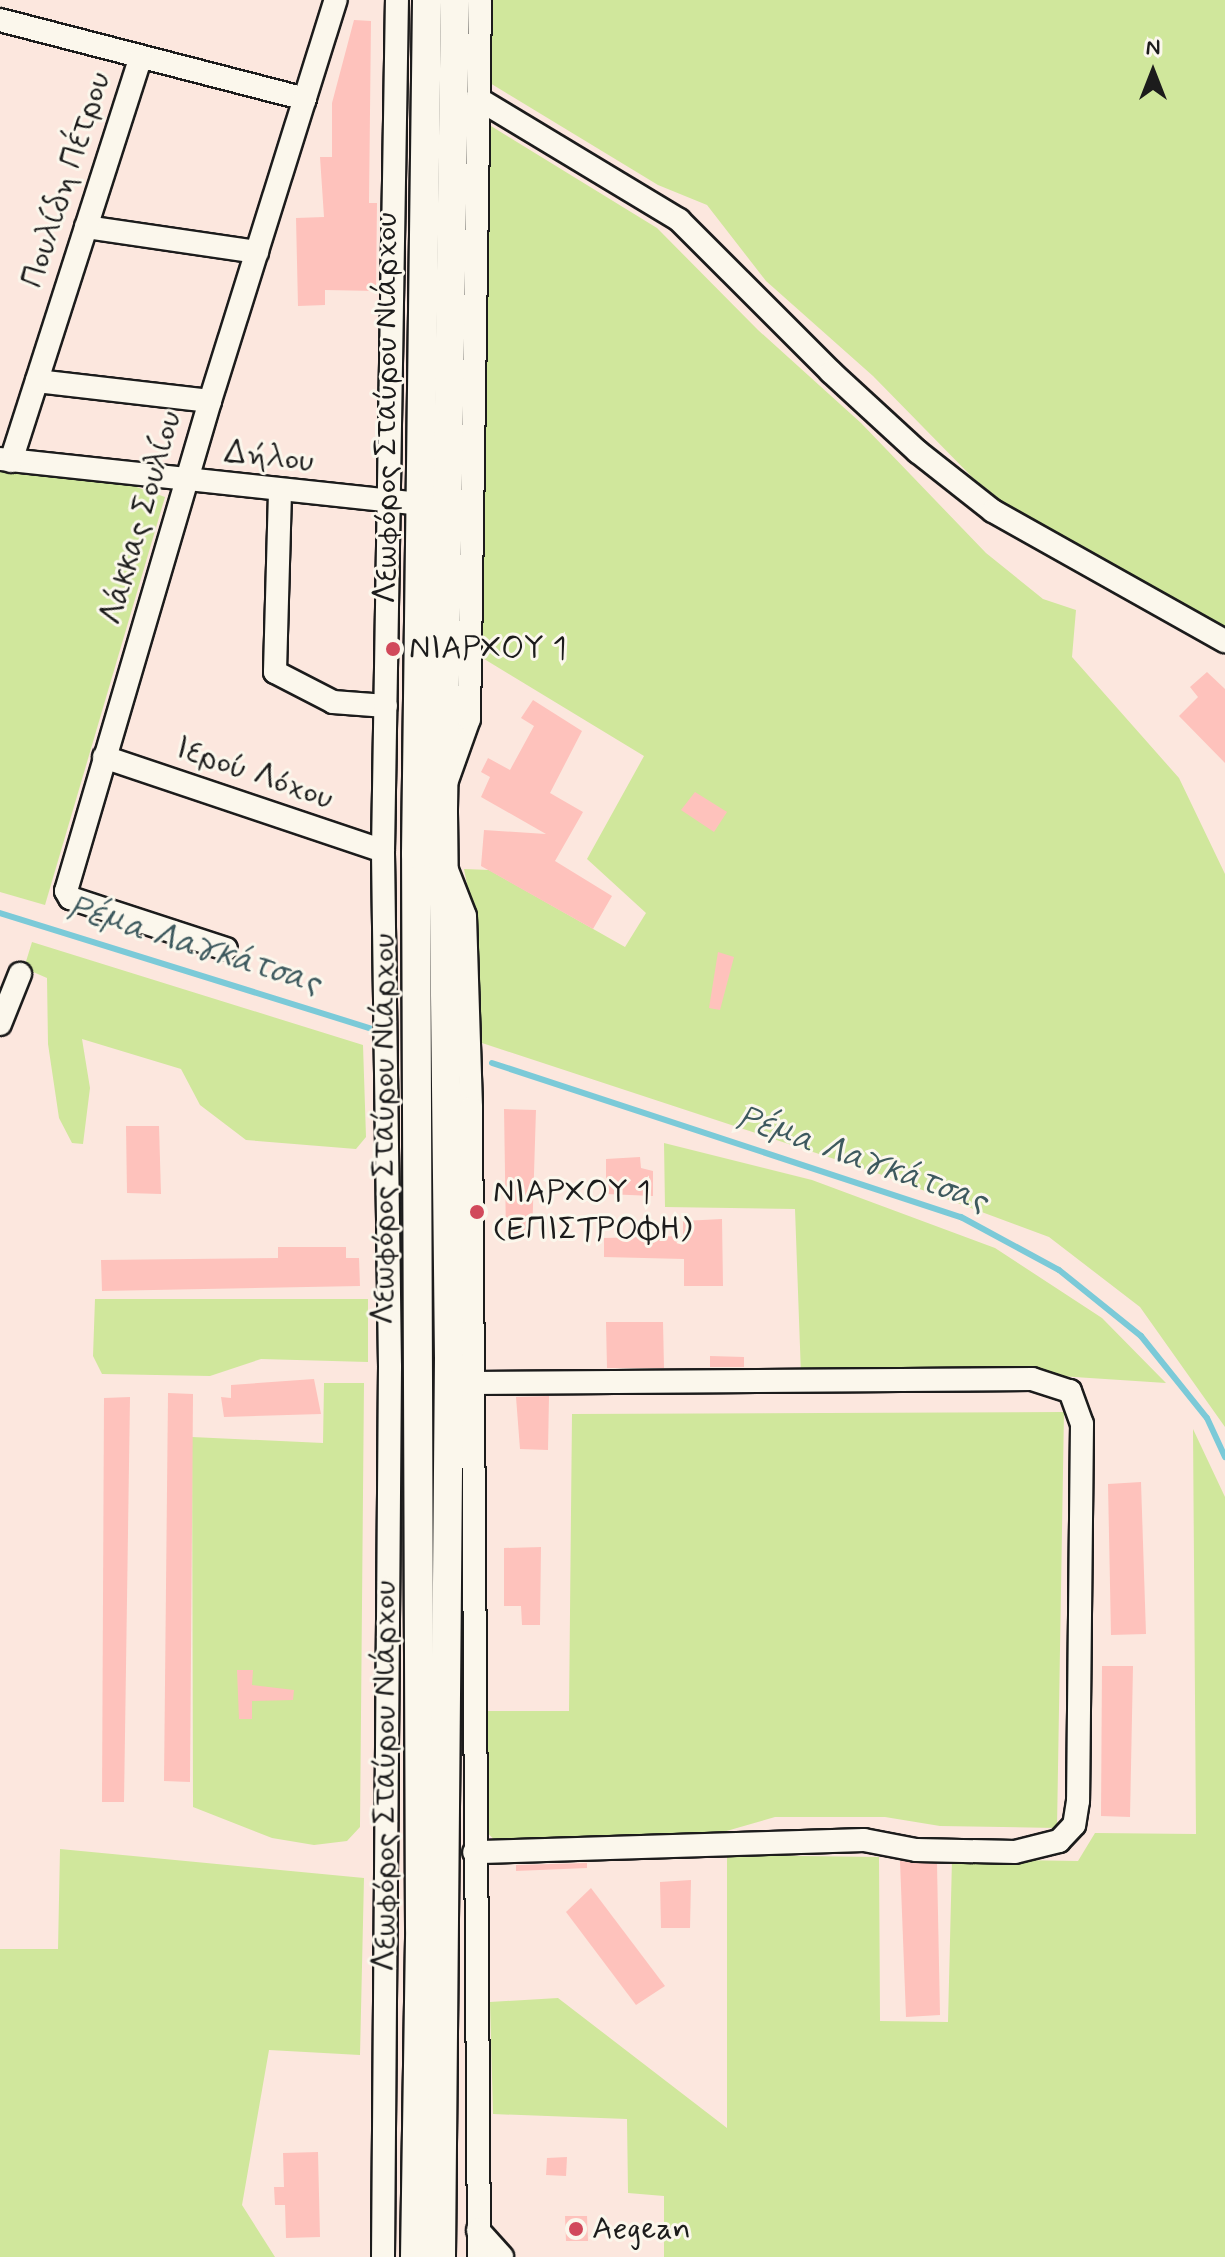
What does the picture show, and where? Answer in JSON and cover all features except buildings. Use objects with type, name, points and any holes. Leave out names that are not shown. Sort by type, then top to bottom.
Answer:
[{"type":"main road","name":"Λεωφόρος Σταύρου Νιάρχου","points":[[415,2257],[420,1928],[416,854],[423,504],[427,0]]},
{"type":"main road","name":"Λεωφόρος Σταύρου Νιάρχου","points":[[441,2257],[449,1358],[443,858],[455,0]]},
{"type":"street","name":"Λάκκας Σουλίου","points":[[226,949],[70,898],[66,891],[185,482],[336,0]]},
{"type":"street","points":[[383,2257],[390,1367],[383,851],[397,0]]},
{"type":"street","points":[[444,789],[469,719],[480,0]]},
{"type":"street","points":[[0,20],[305,99]]},
{"type":"street","name":"Πουλίδη Πέτρου","points":[[6,460],[37,381],[141,57]]},
{"type":"street","points":[[477,98],[679,220],[842,383],[993,511],[1225,641]]},
{"type":"street","points":[[86,227],[257,252]]},
{"type":"street","points":[[37,381],[210,401]]},
{"type":"street","name":"Δήλου","points":[[6,460],[185,482],[423,504]]},
{"type":"street","points":[[280,492],[275,672],[333,702],[386,706]]},
{"type":"street","name":"Ιερού Λόχου","points":[[104,757],[383,851]]},
{"type":"street","points":[[443,858],[465,916],[472,1383],[474,1852],[480,1946],[479,2257]]},
{"type":"street","points":[[0,1024],[20,974]]},
{"type":"street","points":[[472,1383],[1032,1379],[1070,1391],[1082,1424],[1078,1801],[1074,1825],[1059,1841],[1015,1852],[916,1850],[864,1840],[773,1840],[474,1852]]},
{"type":"street","points":[[478,2230],[502,2257]]},
{"type":"green space","points":[[488,0],[1225,0],[1225,630],[1007,505],[973,478],[873,376],[766,281],[707,205],[658,185],[485,80]]},
{"type":"green space","points":[[491,126],[657,228],[758,330],[861,423],[986,553],[1043,599],[1076,610],[1072,657],[1179,778],[1225,874],[1225,1427],[1140,1307],[1049,1237],[874,1172],[479,1042],[477,936],[464,869],[489,870],[625,947],[646,913],[587,859],[644,756],[476,654],[484,132]]},
{"type":"green space","points":[[0,467],[128,484],[165,497],[45,905],[0,892]]},
{"type":"green space","points":[[32,942],[363,1045],[366,1137],[356,1149],[246,1140],[200,1105],[181,1069],[82,1039],[90,1088],[83,1144],[72,1143],[59,1118],[48,1044],[47,978],[24,968]]},
{"type":"green space","points":[[664,1143],[812,1180],[995,1248],[1102,1318],[1166,1383],[1044,1375],[801,1375],[795,1209],[665,1207]]},
{"type":"green space","points":[[95,1299],[368,1299],[368,1362],[261,1359],[210,1376],[102,1374],[93,1356]]},
{"type":"green space","points":[[324,1383],[364,1383],[360,1827],[347,1841],[314,1845],[272,1838],[193,1807],[192,1437],[323,1443]]},
{"type":"green space","points":[[1064,1412],[1057,1828],[940,1826],[885,1817],[775,1817],[716,1834],[501,1846],[478,1824],[479,1711],[569,1711],[572,1414]]},
{"type":"green space","points":[[1193,1429],[1225,1497],[1225,2257],[664,2257],[664,2196],[628,2193],[627,2119],[493,2114],[490,2002],[558,1998],[727,2128],[727,1855],[879,1857],[880,2021],[948,2022],[952,1859],[1078,1861],[1095,1833],[1196,1834]]},
{"type":"green space","points":[[60,1849],[364,1878],[360,2055],[269,2050],[242,2205],[275,2257],[0,2257],[0,1949],[58,1949]]},
{"type":"waterway","name":"Ρέμα Λαγκάτσας","points":[[0,913],[373,1029]]},
{"type":"waterway","name":"Ρέμα Λαγκάτσας","points":[[492,1063],[961,1217],[1059,1270],[1141,1336],[1207,1418],[1225,1457]]},
{"type":"place","name":"ΝΙΑΡΧΟΥ 1","points":[[393,649]]},
{"type":"place","name":"ΝΙΑΡΧΟΥ 1 (ΕΠΙΣΤΡΟΦΗ)","points":[[477,1212]]},
{"type":"place","name":"Aegean","points":[[576,2229]]}]
